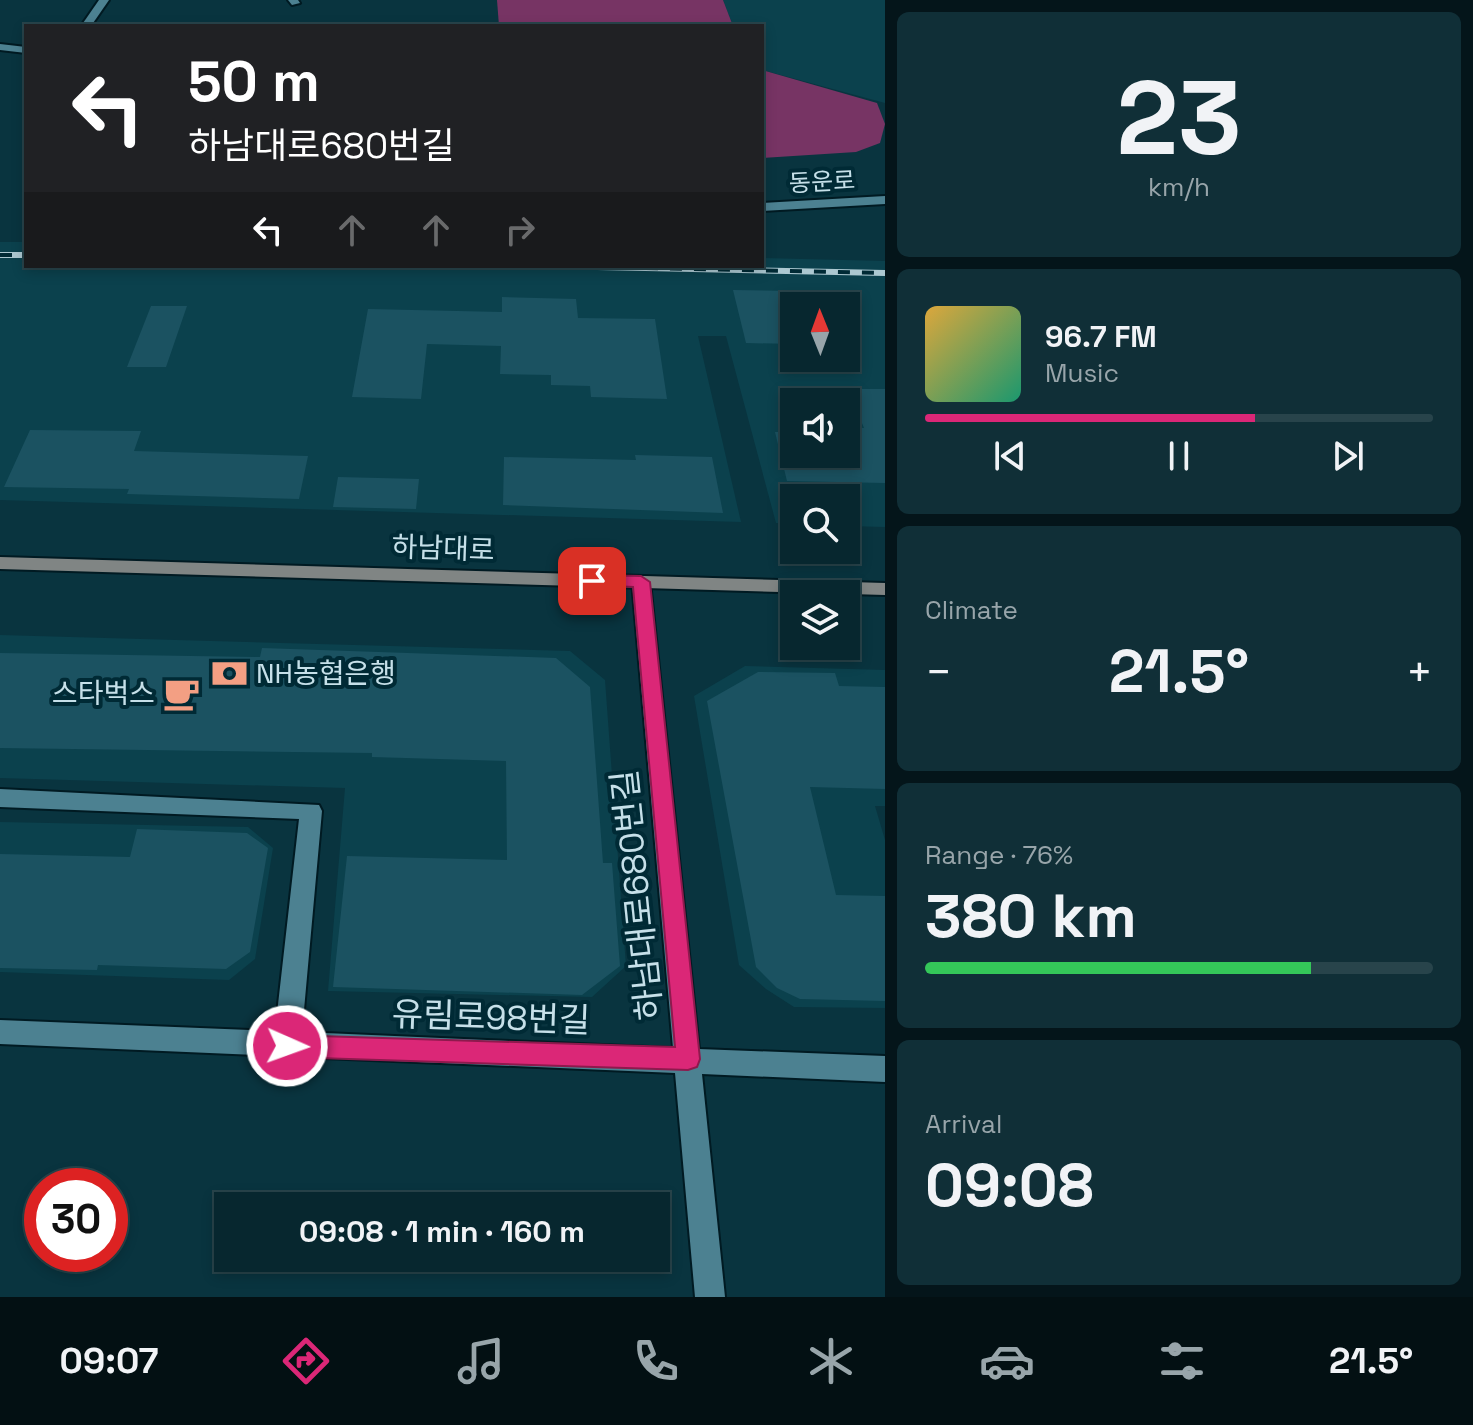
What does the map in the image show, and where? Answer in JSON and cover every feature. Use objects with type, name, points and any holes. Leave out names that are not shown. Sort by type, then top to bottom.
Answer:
[{"type":"main road","name":"하남대로","points":[[0,563],[885,589]]},
{"type":"street","points":[[87,24],[104,0]]},
{"type":"street","points":[[0,47],[24,50]]},
{"type":"street","name":"동운로","points":[[764,207],[885,200]]},
{"type":"street","name":"하남대로680번길","points":[[641,582],[710,1297]]},
{"type":"street","points":[[0,798],[311,811],[287,1046]]},
{"type":"street","name":"유림로98번길","points":[[0,1032],[885,1069]]},
{"type":"shaded area","points":[[497,0],[723,0],[732,24],[499,24]]},
{"type":"shaded area","points":[[723,0],[885,0],[885,103],[764,71],[764,24],[732,24]]},
{"type":"shaded area","points":[[764,71],[877,103],[885,124],[880,143],[856,152],[764,158]]},
{"type":"shaded area","points":[[0,242],[24,242],[24,268],[764,268],[764,258],[885,261],[885,527],[860,526],[860,484],[780,484],[780,523],[776,523],[726,336],[698,336],[741,522],[0,500]]},
{"type":"shaded area","points":[[0,635],[570,651],[605,680],[626,966],[592,997],[328,991],[345,788],[0,778]]},
{"type":"shaded area","points":[[745,666],[885,670],[885,806],[875,806],[885,840],[885,1008],[794,1007],[766,989],[739,965],[694,696]]},
{"type":"shaded area","points":[[0,822],[248,827],[273,848],[255,959],[229,980],[0,972]]},
{"type":"building","points":[[733,290],[794,291],[780,292],[780,344],[746,343]]},
{"type":"building","points":[[502,297],[576,299],[578,318],[655,319],[667,399],[591,397],[590,386],[551,385],[551,375],[500,374],[501,346],[427,344],[421,399],[352,397],[368,309],[502,312]]},
{"type":"building","points":[[151,306],[187,306],[166,367],[127,367]]},
{"type":"building","points":[[860,389],[885,389],[885,483],[787,481],[784,468],[860,468],[860,428],[864,428],[860,418]]},
{"type":"building","points":[[30,430],[141,431],[134,451],[308,456],[299,499],[127,494],[129,489],[4,487]]},
{"type":"building","points":[[775,432],[780,432],[780,452]]},
{"type":"building","points":[[635,455],[712,457],[723,513],[503,505],[504,457],[636,460]]},
{"type":"building","points":[[338,477],[419,479],[416,509],[333,507]]},
{"type":"building","points":[[262,648],[556,658],[590,687],[603,863],[612,863],[620,966],[582,995],[333,987],[347,856],[507,860],[506,761],[372,757],[372,753],[0,748],[0,653],[260,657]]},
{"type":"building","points":[[758,672],[835,673],[839,686],[885,687],[885,789],[810,787],[836,895],[885,896],[885,1001],[800,999],[777,988],[756,967],[707,701]]},
{"type":"building","points":[[137,829],[247,833],[268,848],[250,952],[226,969],[98,965],[97,970],[0,968],[0,854],[130,857]]},
{"type":"railway","points":[[0,255],[24,255]]},
{"type":"railway","points":[[646,268],[885,273]]},
{"type":"place","name":"NH농협은행","points":[[230,673]]},
{"type":"place","name":"스타벅스","points":[[181,693]]},
{"type":"route","points":[[287,1046],[688,1059],[641,582],[592,581]]}]
